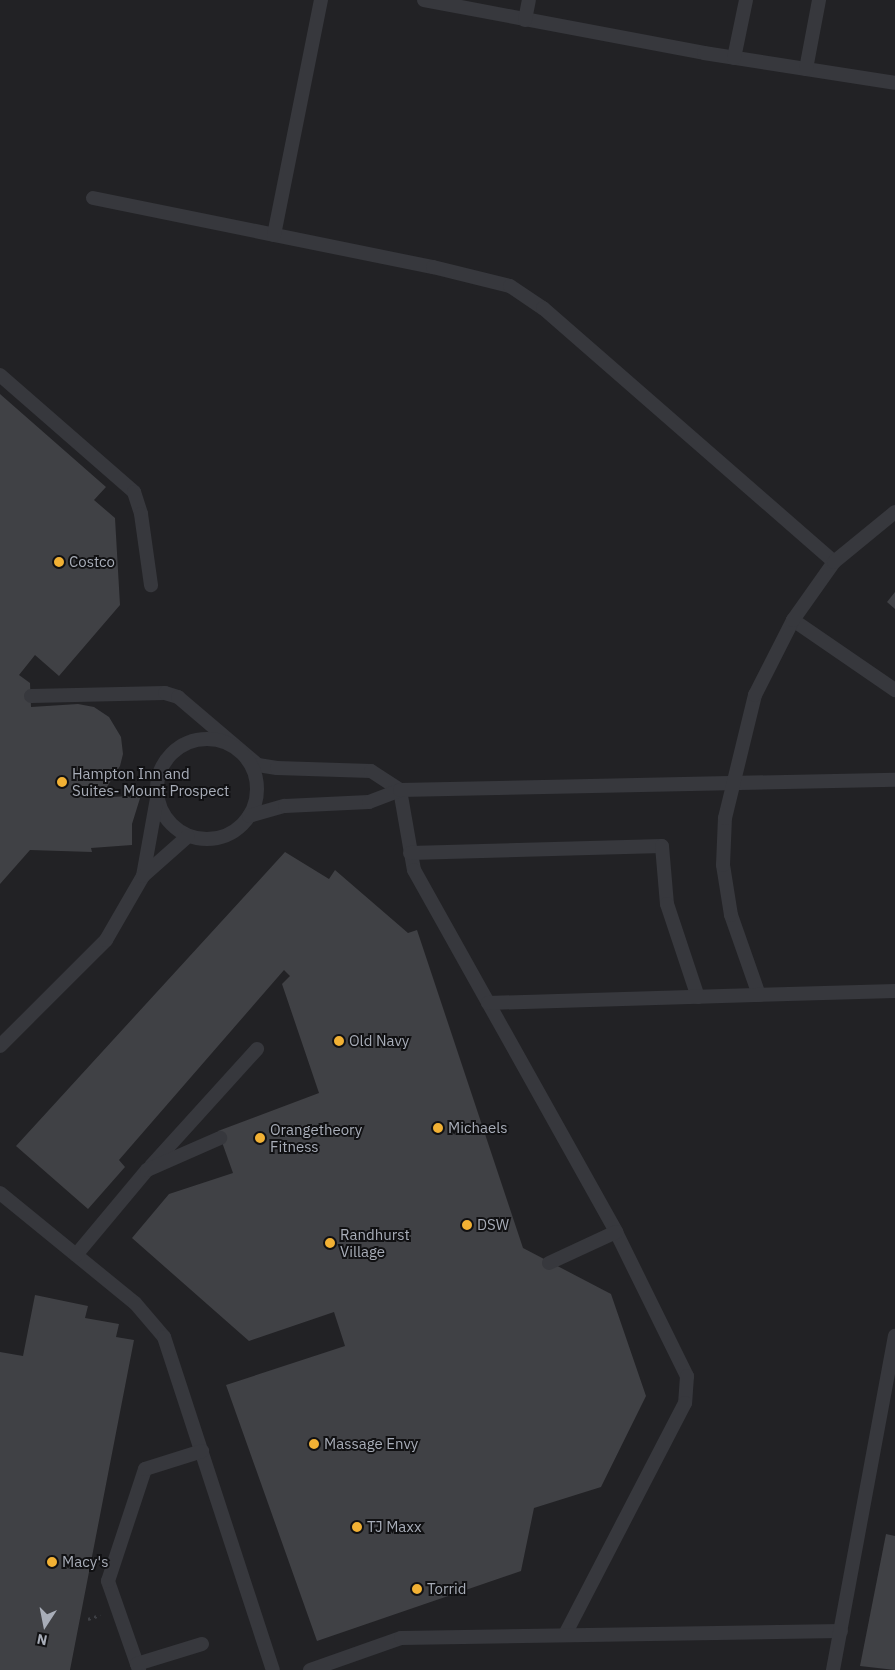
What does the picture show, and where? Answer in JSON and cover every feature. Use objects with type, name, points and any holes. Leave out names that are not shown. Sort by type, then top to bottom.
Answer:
[{"type":"lane","points":[[274,235],[321,0]]},
{"type":"lane","points":[[424,0],[734,58],[895,83]]},
{"type":"lane","points":[[525,20],[528,0]]},
{"type":"lane","points":[[734,58],[746,0]]},
{"type":"lane","points":[[806,69],[819,0]]},
{"type":"lane","points":[[93,198],[433,267],[510,286],[543,308],[834,562]]},
{"type":"lane","points":[[0,375],[134,492],[142,514],[151,585]]},
{"type":"lane","points":[[759,995],[732,915],[723,865],[725,818],[755,695],[793,620],[834,562],[892,516]]},
{"type":"lane","points":[[793,620],[895,690]]},
{"type":"lane","points":[[31,696],[165,693],[178,697],[258,765],[277,768],[371,771],[400,790],[414,870],[616,1232],[687,1376],[686,1403],[566,1633]]},
{"type":"lane","points":[[143,876],[157,796],[158,779],[164,764],[174,751],[188,742],[204,739],[221,741],[236,748],[254,772],[255,802],[249,816],[240,826],[222,836],[202,839],[188,836],[167,820],[157,796]]},
{"type":"lane","points":[[249,816],[285,806],[369,802],[400,790],[895,780]]},
{"type":"lane","points":[[0,1046],[106,940],[143,876],[188,836]]},
{"type":"lane","points":[[410,853],[662,846],[667,904],[698,997]]},
{"type":"lane","points":[[488,1004],[895,991]]},
{"type":"lane","points":[[76,1255],[147,1170],[257,1049]]},
{"type":"lane","points":[[147,1170],[220,1138]]},
{"type":"lane","points":[[0,1193],[135,1302],[164,1337],[273,1670]]},
{"type":"lane","points":[[548,1263],[616,1232]]},
{"type":"lane","points":[[832,1670],[841,1631],[895,1336]]},
{"type":"lane","points":[[202,1451],[145,1469],[108,1581],[138,1667],[202,1644]]},
{"type":"lane","points":[[310,1670],[401,1638],[566,1633],[841,1631]]},
{"type":"shaded area","name":"Randhurst Village","points":[[0,0],[895,0],[895,1670],[0,1670]]},
{"type":"building","points":[[0,394],[106,487],[94,500],[115,518],[120,605],[59,676],[35,655],[19,675],[30,683],[31,707],[78,704],[94,707],[109,717],[121,737],[123,754],[120,766],[100,798],[141,795],[132,824],[132,845],[91,848],[92,852],[30,850],[0,884]]},
{"type":"building","points":[[895,592],[895,609],[887,602]]},
{"type":"building","name":"Randhurst Village","points":[[285,852],[329,879],[335,870],[408,933],[417,930],[523,1248],[611,1294],[646,1396],[601,1487],[534,1508],[521,1571],[317,1641],[226,1385],[345,1346],[334,1312],[249,1341],[132,1238],[169,1194],[233,1173],[218,1131],[319,1093],[282,984],[290,976],[284,970],[119,1160],[125,1167],[88,1209],[16,1146]]},
{"type":"building","points":[[35,1295],[88,1306],[85,1318],[119,1324],[116,1337],[134,1340],[70,1670],[0,1670],[0,1352],[23,1356]]},
{"type":"building","points":[[886,1534],[895,1536],[895,1670],[860,1666]]},
{"type":"place","name":"Costco","points":[[59,562]]},
{"type":"place","name":"Hampton Inn and Suites- Mount Prospect","points":[[62,782]]},
{"type":"place","name":"Old Navy","points":[[339,1041]]},
{"type":"place","name":"Michaels","points":[[438,1128]]},
{"type":"place","name":"Orangetheory Fitness","points":[[260,1138]]},
{"type":"place","name":"DSW","points":[[467,1225]]},
{"type":"place","name":"Randhurst Village","points":[[330,1243]]},
{"type":"place","name":"Massage Envy","points":[[314,1444]]},
{"type":"place","name":"TJ Maxx","points":[[357,1527]]},
{"type":"place","name":"Macy's","points":[[52,1562]]},
{"type":"place","name":"Torrid","points":[[417,1589]]}]
